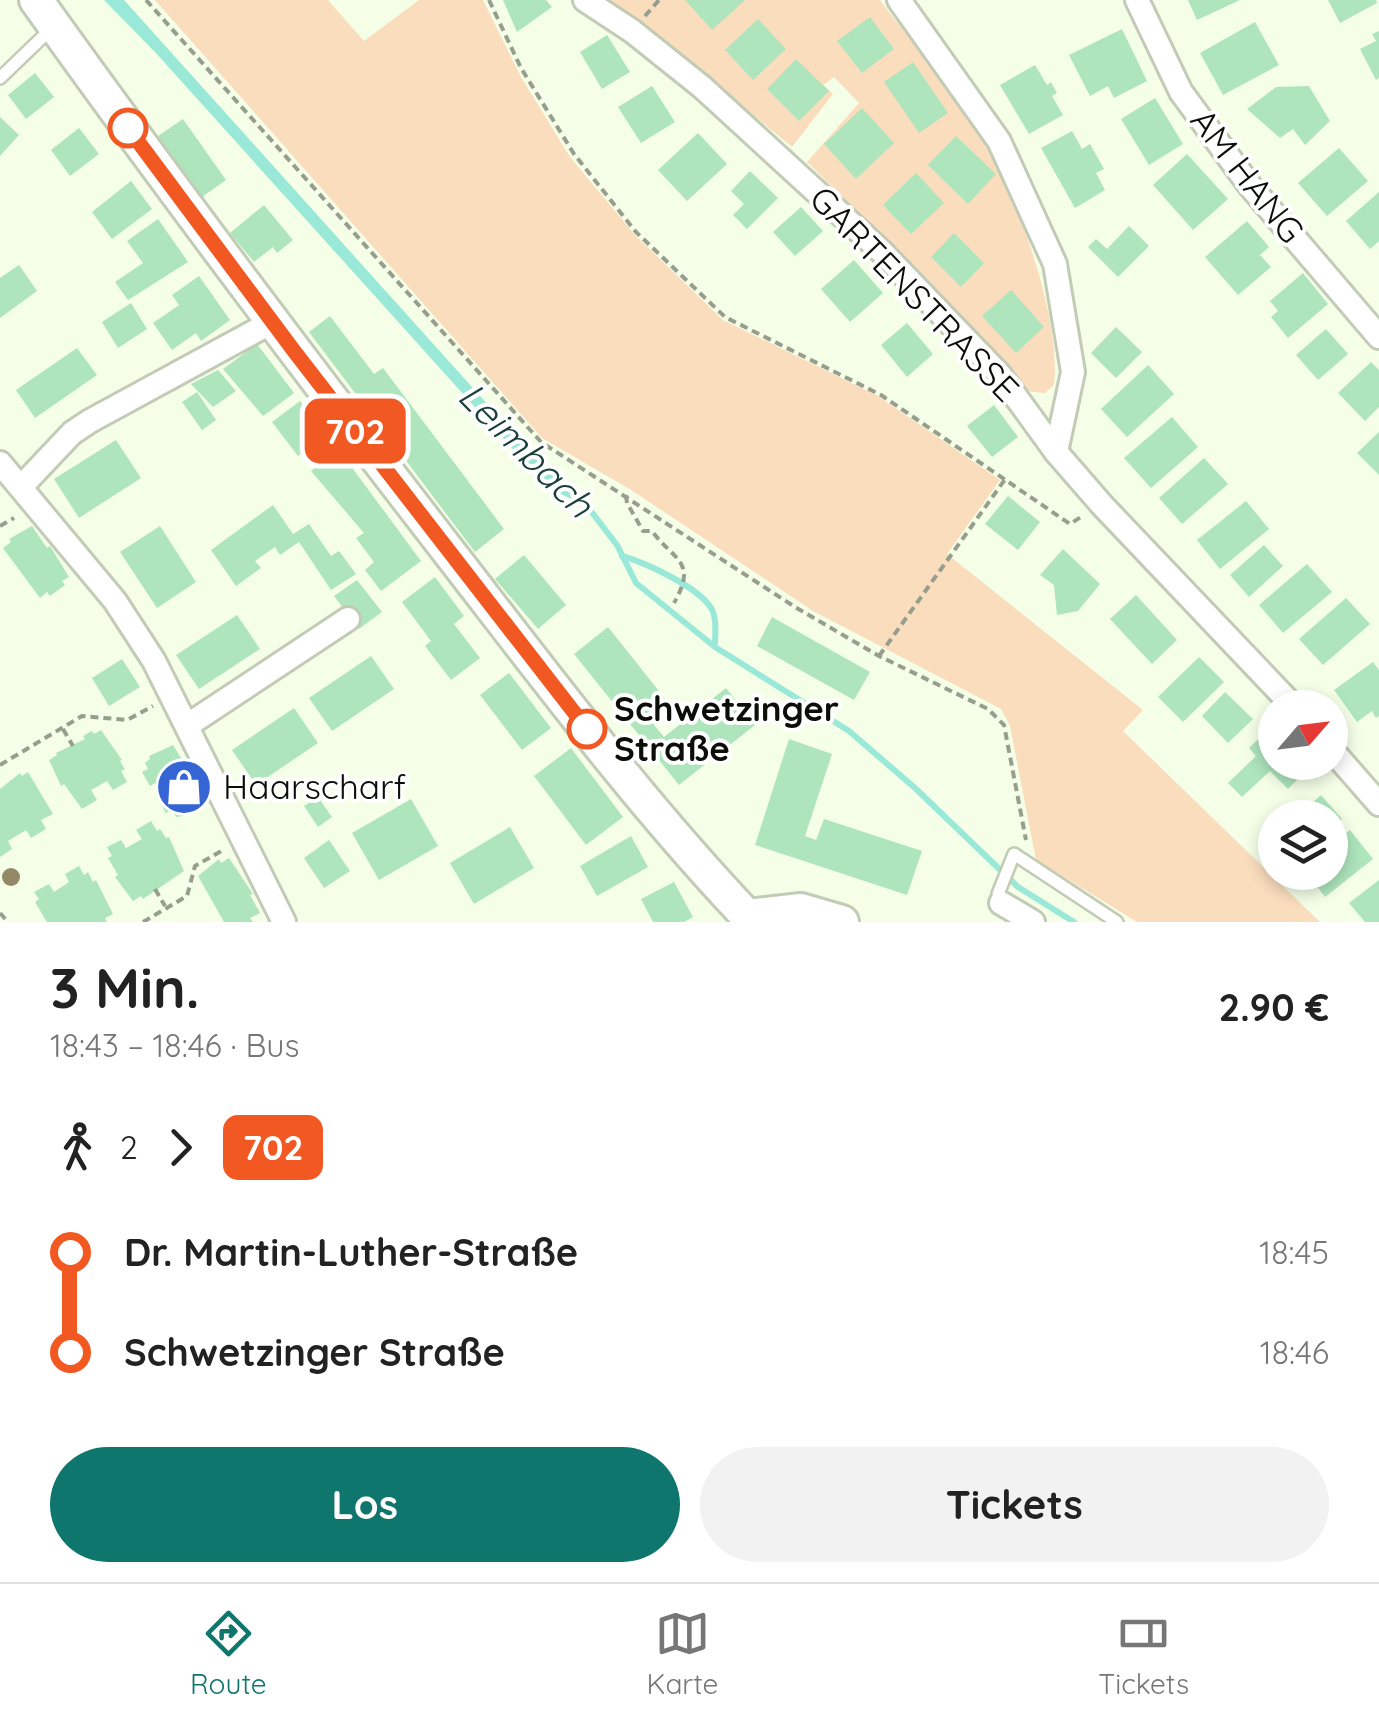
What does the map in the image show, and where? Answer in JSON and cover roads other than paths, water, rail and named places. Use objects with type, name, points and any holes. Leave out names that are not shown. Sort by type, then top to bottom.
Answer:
[{"type":"street","name":"GARTENSTRASSE","points":[[584,0],[632,30],[702,87],[881,251],[1000,375],[1056,452],[1102,505],[1278,690]]},
{"type":"street","points":[[899,0],[999,141],[1055,264],[1073,372],[1056,452]]},
{"type":"street","name":"AM HANG","points":[[1137,0],[1181,92],[1250,186],[1379,337]]},
{"type":"street","points":[[45,13],[272,322],[655,816],[742,920],[801,910],[842,922]]},
{"type":"street","points":[[20,487],[90,421],[272,322]]},
{"type":"street","points":[[0,463],[115,601],[173,694],[284,922]]},
{"type":"street","points":[[188,725],[348,619]]},
{"type":"street","points":[[1348,769],[1379,804]]},
{"type":"street","points":[[1001,894],[1032,922]]},
{"type":"lane","points":[[0,78],[45,13]]},
{"type":"lane","points":[[1001,894],[1012,859],[1117,922]]},
{"type":"water","points":[[104,0],[124,0],[516,436],[590,508],[561,494],[537,476]]},
{"type":"waterway","name":"Leimbach","points":[[587,506],[617,545],[636,583],[715,647],[849,731],[1018,887],[1074,922]]},
{"type":"waterway","points":[[622,556],[687,586],[707,603],[713,612],[715,645]]},
{"type":"place","name":"Schwetzinger Straße","points":[[587,729]]},
{"type":"place","name":"Haarscharf","points":[[184,787]]}]
